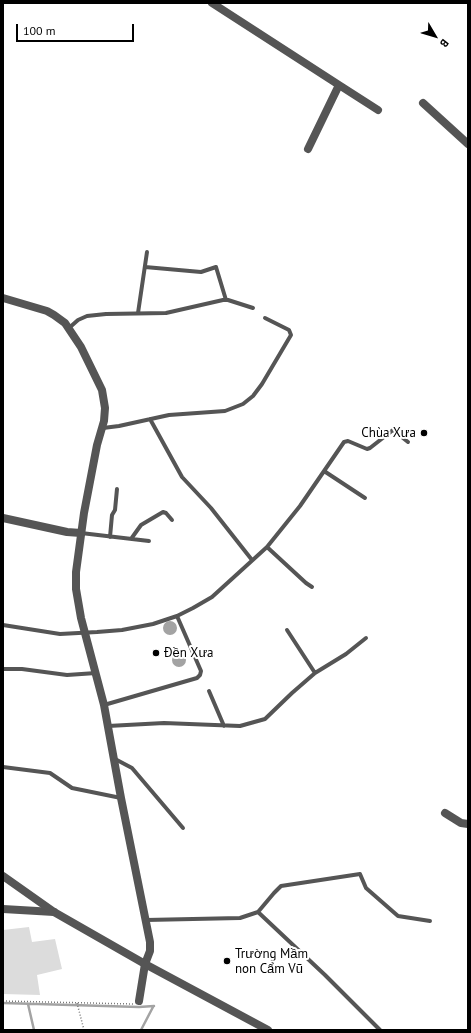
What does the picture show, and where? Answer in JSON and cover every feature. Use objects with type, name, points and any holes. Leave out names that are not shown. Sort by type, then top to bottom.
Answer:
[{"type":"street","points":[[212,3],[378,110]]},
{"type":"street","points":[[308,149],[339,85]]},
{"type":"street","points":[[423,103],[468,144]]},
{"type":"street","points":[[3,298],[47,311],[61,319],[69,328],[81,347],[102,390],[105,408],[103,428],[97,445],[81,533],[76,572],[76,589],[78,604],[104,705],[150,942],[150,951],[145,964],[139,1002]]},
{"type":"street","points":[[3,518],[67,532],[81,533]]},
{"type":"street","points":[[445,813],[461,823],[468,824]]},
{"type":"street","points":[[3,876],[54,912],[145,964],[268,1030]]},
{"type":"street","points":[[3,910],[54,912]]},
{"type":"lane","points":[[138,314],[147,252]]},
{"type":"lane","points":[[145,267],[201,272],[216,267],[226,300]]},
{"type":"lane","points":[[69,328],[78,320],[87,316],[166,312],[226,300],[253,308]]},
{"type":"lane","points":[[103,428],[169,415],[225,411],[243,404],[262,384],[291,333],[289,330],[265,318]]},
{"type":"lane","points":[[150,419],[182,478],[211,508],[252,560]]},
{"type":"lane","points":[[3,625],[60,634],[85,633],[122,630],[153,624],[177,616],[212,597],[267,546],[300,506],[344,442],[348,441],[367,449],[393,430],[408,442]]},
{"type":"lane","points":[[324,471],[365,498]]},
{"type":"lane","points":[[110,537],[117,489]]},
{"type":"lane","points":[[131,539],[141,525],[163,512],[166,512],[172,520]]},
{"type":"lane","points":[[81,533],[149,541]]},
{"type":"lane","points":[[267,546],[312,587]]},
{"type":"lane","points":[[104,705],[200,676],[201,671],[177,616]]},
{"type":"lane","points":[[287,630],[315,673]]},
{"type":"lane","points":[[108,726],[164,723],[224,726],[247,725],[265,719],[315,673],[346,654],[366,638]]},
{"type":"lane","points":[[3,669],[22,669],[67,675],[96,673]]},
{"type":"lane","points":[[209,691],[224,726]]},
{"type":"lane","points":[[114,759],[132,768],[183,828]]},
{"type":"lane","points":[[3,766],[50,773],[72,788],[121,798]]},
{"type":"lane","points":[[146,920],[240,918],[258,912],[281,886],[360,874],[366,888],[398,916],[430,921]]},
{"type":"lane","points":[[258,912],[380,1030]]},
{"type":"path","points":[[3,1001],[130,1004],[136,1004],[139,1002]]},
{"type":"path","points":[[77,1003],[84,1030]]},
{"type":"shaded area","points":[[170,621],[175,623],[177,628],[175,633],[170,635],[165,633],[163,628],[165,623]]},
{"type":"shaded area","points":[[179,653],[184,655],[186,660],[184,665],[179,667],[174,665],[172,660],[174,655]]},
{"type":"shaded area","points":[[29,927],[32,942],[55,939],[62,969],[37,975],[40,995],[3,994],[3,930]]},
{"type":"waterway","points":[[3,1003],[139,1007],[154,1006]]},
{"type":"waterway","points":[[28,1004],[34,1030]]},
{"type":"waterway","points":[[141,1030],[153,1007]]},
{"type":"place","name":"Chùa Xưa","points":[[424,433]]},
{"type":"place","name":"Đền Xưa","points":[[156,653]]},
{"type":"place","name":"Trường Mầm non Cẩm Vũ","points":[[227,961]]}]
